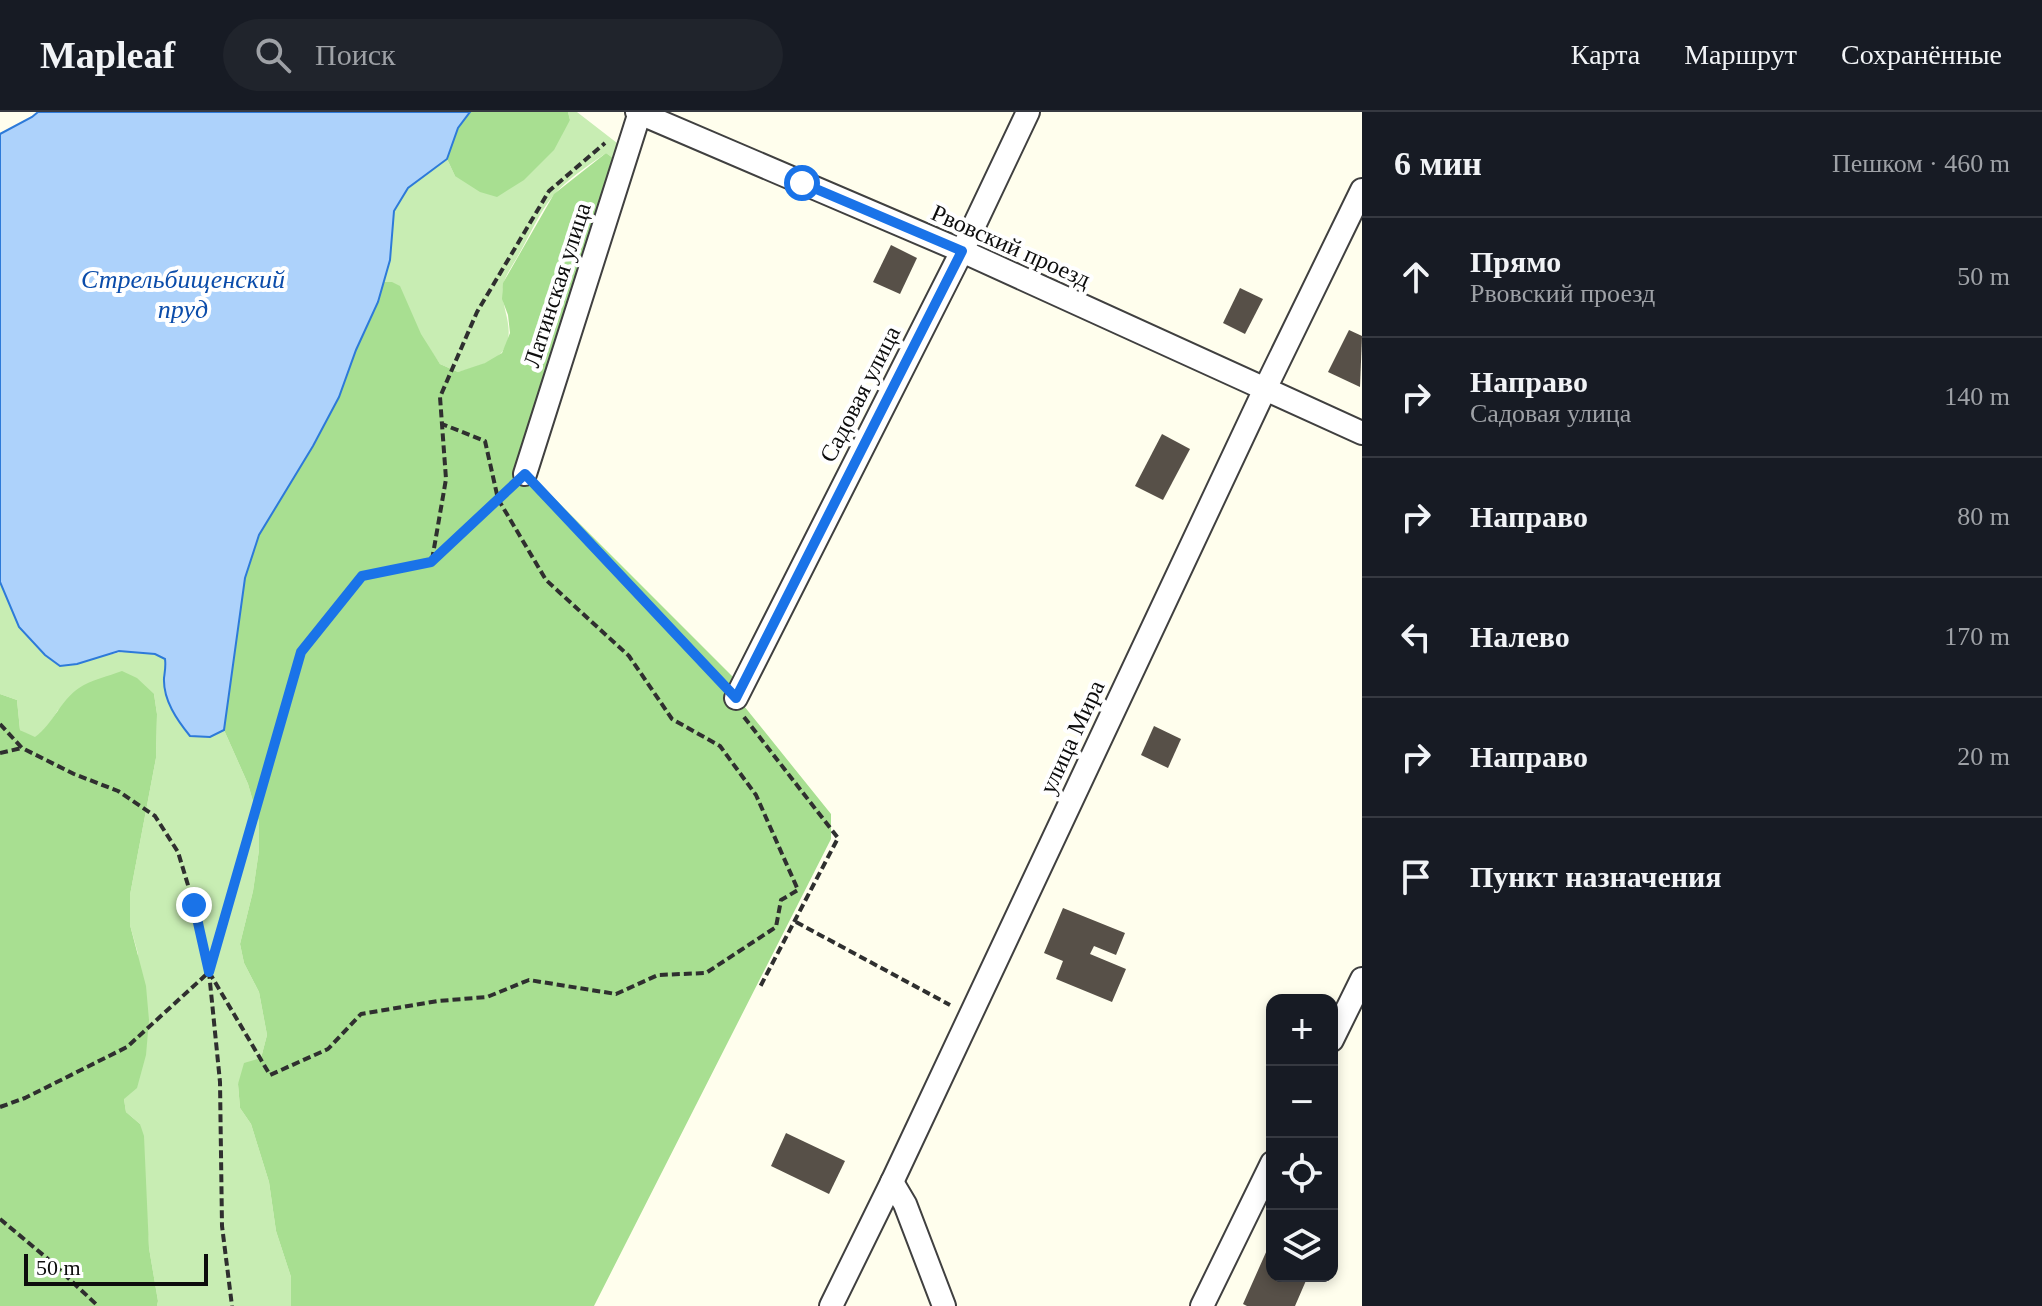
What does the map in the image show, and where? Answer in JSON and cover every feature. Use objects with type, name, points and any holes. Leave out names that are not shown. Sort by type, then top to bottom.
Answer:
[{"type":"street","name":"Рвовский проезд","points":[[638,112],[962,251],[1362,433]]},
{"type":"street","name":"Латинская улица","points":[[525,474],[638,112]]},
{"type":"street","name":"Садовая улица","points":[[736,698],[962,251],[1028,112]]},
{"type":"street","name":"улица Мира","points":[[831,1306],[1362,190]]},
{"type":"street","points":[[1338,1028],[1362,979]]},
{"type":"street","points":[[1202,1306],[1266,1175]]},
{"type":"street","points":[[892,1182],[905,1204],[944,1306]]},
{"type":"path","points":[[431,562],[446,479],[440,397],[477,312],[549,191],[605,142]]},
{"type":"path","points":[[209,972],[270,1075],[328,1049],[361,1014],[438,1001],[487,997],[529,980],[616,994],[658,975],[706,973],[776,927],[781,900],[798,890],[756,795],[720,746],[672,719],[629,656],[546,580],[498,499],[485,441],[442,424]]},
{"type":"path","points":[[0,1107],[25,1098],[127,1047],[209,972],[301,652],[362,576],[431,562],[525,474],[736,698],[745,720],[838,838],[760,987]]},
{"type":"path","points":[[0,724],[22,748],[74,774],[118,791],[155,816],[178,852],[209,972],[220,1082],[222,1226],[232,1306]]},
{"type":"path","points":[[0,753],[22,748]]},
{"type":"path","points":[[795,922],[969,1016]]},
{"type":"path","points":[[0,1219],[98,1306]]},
{"type":"green space","points":[[470,112],[568,112],[570,120],[554,150],[524,180],[497,197],[480,192],[455,176],[447,159],[458,128]]},
{"type":"green space","points":[[568,112],[577,112],[617,143],[613,158],[606,153],[571,179],[553,196],[539,217],[504,283],[509,328],[507,344],[499,356],[458,372],[440,364],[384,282],[390,260],[394,211],[408,188],[447,159],[455,176],[570,120]]},
{"type":"green space","points":[[606,153],[613,158],[607,185],[520,464],[735,679],[744,706],[831,814],[831,839],[594,1306],[291,1306],[291,1277],[276,1231],[269,1182],[251,1124],[240,1108],[238,1084],[244,1063],[261,1058],[267,1035],[259,992],[244,963],[240,944],[253,891],[259,850],[259,822],[248,784],[224,730],[245,578],[259,535],[339,397],[384,282],[400,286],[421,334],[440,364],[458,372],[485,363],[502,353],[510,333],[502,299],[503,283],[554,194]]},
{"type":"green space","points":[[0,582],[19,627],[77,664],[132,652],[165,659],[164,681],[210,737],[224,730],[248,784],[259,822],[259,850],[240,944],[244,963],[259,992],[267,1035],[261,1058],[238,1084],[240,1108],[251,1124],[269,1182],[276,1231],[291,1277],[291,1306],[157,1306],[149,1248],[140,1124],[126,1112],[124,1099],[138,954],[130,925],[130,895],[156,758],[154,694],[58,710],[46,729],[35,738],[20,730],[17,700],[0,694]]},
{"type":"green space","points":[[122,671],[137,678],[154,694],[157,714],[156,758],[130,895],[130,925],[146,986],[149,1020],[146,1055],[137,1088],[124,1099],[126,1112],[140,1124],[144,1136],[149,1248],[158,1301],[157,1306],[0,1306],[0,694],[17,700],[20,730],[35,737],[79,688]]},
{"type":"water","name":"Стрельбищенский пруд","points":[[38,112],[470,112],[458,128],[447,159],[408,188],[394,211],[390,260],[378,302],[339,397],[259,535],[245,578],[224,730],[210,737],[190,736],[176,716],[164,686],[165,659],[155,654],[119,651],[60,666],[19,627],[0,582],[0,134]]},
{"type":"building","points":[[891,245],[917,258],[900,294],[873,282]]},
{"type":"building","points":[[1240,288],[1263,299],[1245,334],[1223,323]]},
{"type":"building","points":[[1349,330],[1362,336],[1360,387],[1328,372]]},
{"type":"building","points":[[1162,434],[1190,449],[1163,500],[1135,486]]},
{"type":"building","points":[[1154,726],[1181,739],[1168,768],[1141,755]]},
{"type":"building","points":[[1063,908],[1125,933],[1116,955],[1094,946],[1090,954],[1126,969],[1112,1002],[1056,979],[1063,961],[1044,953]]},
{"type":"building","points":[[786,1133],[845,1161],[829,1194],[771,1166]]},
{"type":"building","points":[[1266,1252],[1266,1282],[1305,1282],[1295,1306],[1243,1304]]},
{"type":"route","points":[[194,905],[209,972],[301,652],[362,576],[431,562],[525,474],[736,698],[962,251],[802,183]]}]
